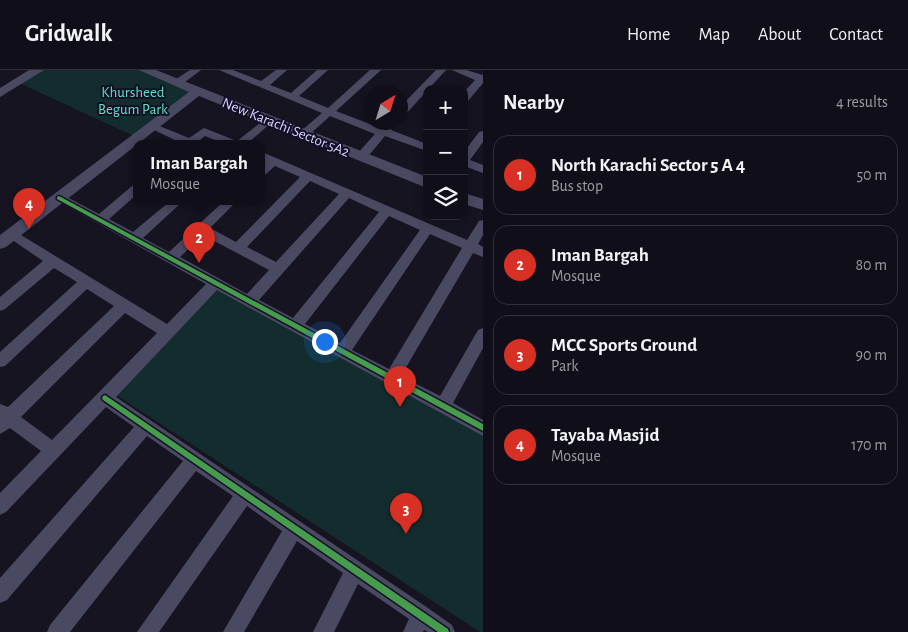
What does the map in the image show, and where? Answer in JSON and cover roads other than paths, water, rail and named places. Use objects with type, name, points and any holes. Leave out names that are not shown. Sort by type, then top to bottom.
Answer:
[{"type":"street","points":[[0,93],[38,70]]},
{"type":"street","name":"New Karachi Sector 5A2","points":[[145,70],[423,181]]},
{"type":"street","points":[[177,83],[196,70]]},
{"type":"street","points":[[263,86],[282,70]]},
{"type":"street","points":[[292,97],[323,70]]},
{"type":"street","points":[[304,134],[376,70]]},
{"type":"street","points":[[408,105],[441,70]]},
{"type":"street","points":[[457,70],[482,78],[468,94]]},
{"type":"street","points":[[231,71],[263,86],[382,133],[390,133],[423,145]]},
{"type":"street","points":[[136,140],[197,92]]},
{"type":"street","points":[[246,140],[268,120]]},
{"type":"street","points":[[153,127],[181,140]]},
{"type":"street","points":[[361,157],[385,130]]},
{"type":"street","points":[[194,140],[204,131],[225,140]]},
{"type":"street","points":[[468,155],[483,134]]},
{"type":"street","points":[[133,142],[6,239],[53,261],[168,332]]},
{"type":"street","points":[[267,158],[483,252]]},
{"type":"street","points":[[468,163],[483,170]]},
{"type":"street","points":[[238,248],[308,176]]},
{"type":"street","points":[[100,220],[133,192]]},
{"type":"street","points":[[250,302],[347,193]]},
{"type":"street","points":[[59,198],[483,428]]},
{"type":"street","points":[[468,199],[483,205]]},
{"type":"street","points":[[134,239],[173,205]]},
{"type":"street","points":[[170,259],[227,205]]},
{"type":"street","points":[[296,326],[387,210]]},
{"type":"street","points":[[392,378],[483,224]]},
{"type":"street","points":[[342,352],[428,228]]},
{"type":"street","points":[[200,229],[278,269]]},
{"type":"street","points":[[0,305],[53,261]]},
{"type":"street","points":[[0,360],[86,281]]},
{"type":"street","points":[[0,506],[216,283]]},
{"type":"street","points":[[54,450],[3,419],[124,304]]},
{"type":"street","points":[[443,406],[483,334]]},
{"type":"street","points":[[105,398],[355,570],[417,624],[446,632]]},
{"type":"street","points":[[0,592],[146,426]]},
{"type":"street","points":[[57,632],[194,460]]},
{"type":"street","points":[[147,632],[244,494]]},
{"type":"street","points":[[233,632],[294,528]]},
{"type":"street","points":[[323,632],[355,570]]},
{"type":"place","name":"Tayaba Masjid","points":[[29,229]]},
{"type":"place","name":"Iman Bargah","points":[[199,263]]},
{"type":"place","name":"North Karachi Sector 5 A 4","points":[[400,407]]},
{"type":"place","name":"MCC Sports Ground","points":[[406,534]]},
{"type":"park label","name":"Khursheed Begum Park","points":[[133,100]]}]
